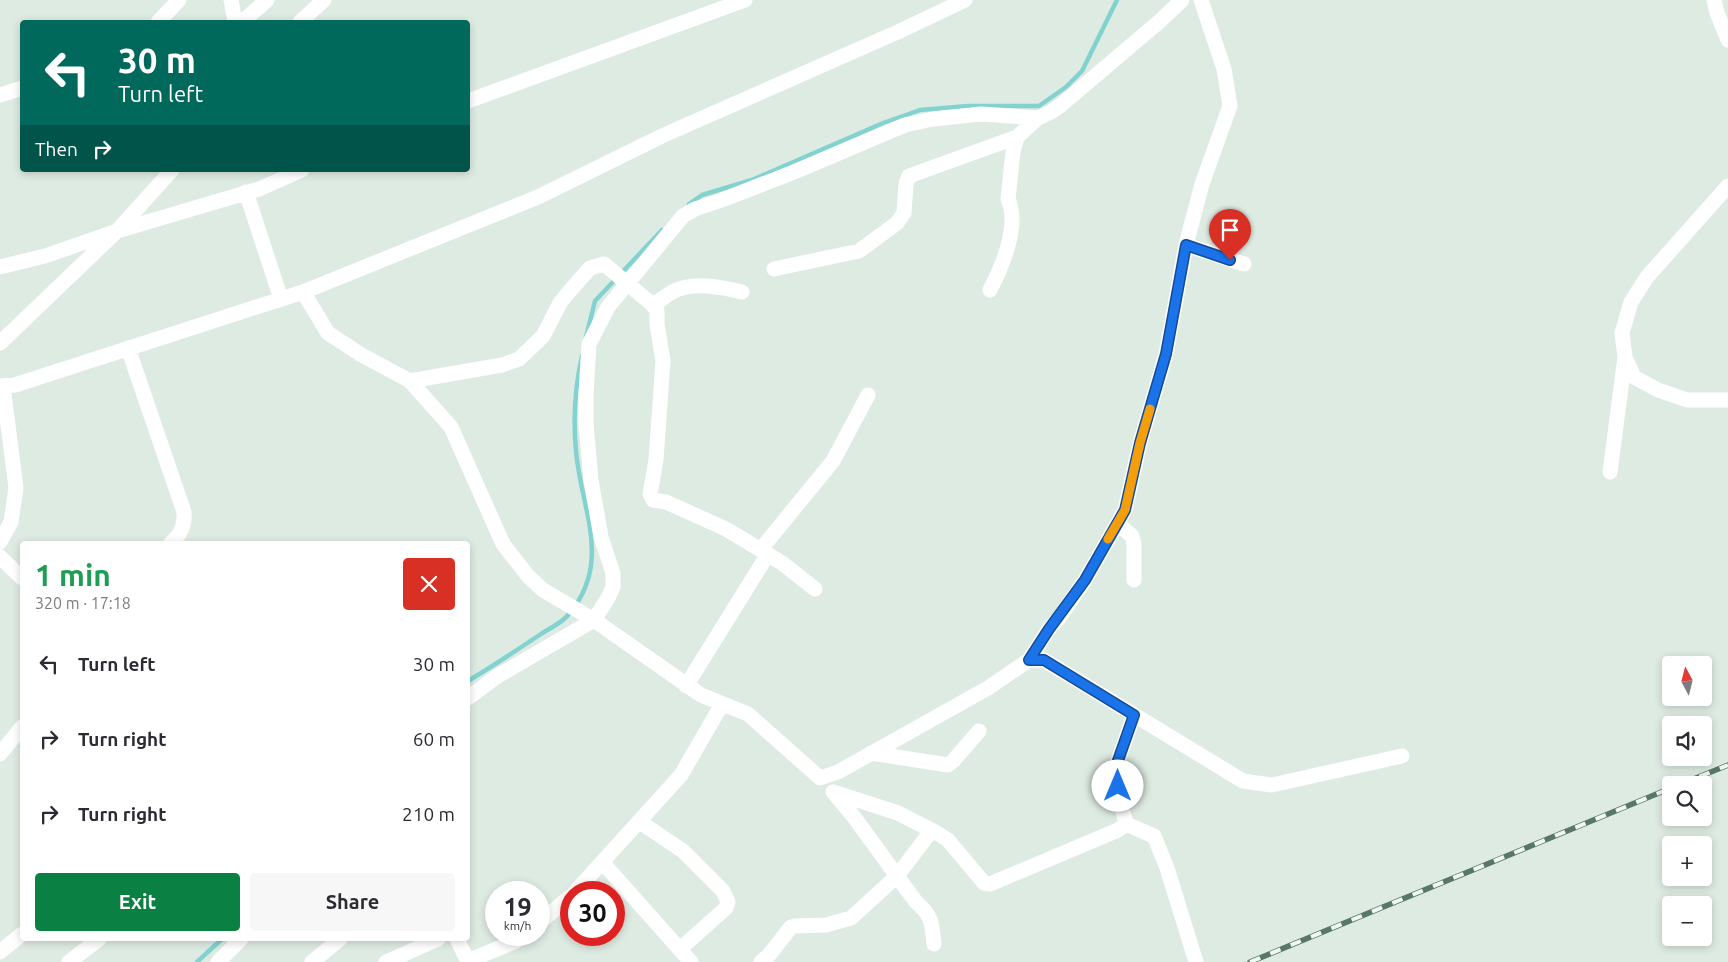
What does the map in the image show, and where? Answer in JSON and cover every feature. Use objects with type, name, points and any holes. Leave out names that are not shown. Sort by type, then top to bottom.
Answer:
[{"type":"street","points":[[160,20],[179,0]]},
{"type":"street","points":[[231,0],[235,20]]},
{"type":"street","points":[[244,20],[267,0]]},
{"type":"street","points":[[302,20],[324,0]]},
{"type":"street","points":[[470,100],[745,0]]},
{"type":"street","points":[[0,542],[11,522],[16,488],[2,386],[15,385],[303,292],[538,197],[664,135],[900,32],[965,0]]},
{"type":"street","points":[[774,268],[858,251],[897,223],[904,214],[906,184],[909,176],[1017,137],[1038,118],[1061,105],[1160,22],[1182,0]]},
{"type":"street","points":[[820,778],[838,772],[988,688],[1029,660],[1085,580],[1125,510],[1140,443],[1166,354],[1186,245],[1205,173],[1230,106],[1224,69],[1201,0]]},
{"type":"street","points":[[1714,0],[1728,40]]},
{"type":"street","points":[[0,95],[20,89]]},
{"type":"street","points":[[470,696],[496,677],[588,617],[608,598],[613,587],[613,574],[601,537],[591,480],[586,424],[587,362],[590,344],[608,307],[625,282],[683,216],[695,209],[794,172],[905,125],[933,119],[981,114],[1038,118]]},
{"type":"street","points":[[990,290],[1001,269],[1012,229],[1008,199],[1013,152],[1017,137]]},
{"type":"street","points":[[0,343],[117,231],[170,172]]},
{"type":"street","points":[[0,267],[45,256],[117,231],[246,192],[297,172]]},
{"type":"street","points":[[1610,472],[1625,358],[1622,332],[1631,302],[1648,277],[1728,186]]},
{"type":"street","points":[[246,192],[281,299]]},
{"type":"street","points":[[1186,245],[1244,264]]},
{"type":"street","points":[[410,381],[502,365],[520,359],[543,336],[560,303],[590,268],[604,264],[653,305],[657,311],[657,324],[663,361],[656,460],[650,494],[653,500],[666,502],[726,529],[764,552],[814,589]]},
{"type":"street","points":[[653,305],[674,291],[687,287],[716,286],[742,292]]},
{"type":"street","points":[[303,292],[328,333],[360,354],[410,381],[451,427],[503,544],[528,576],[543,590],[561,599],[588,617],[686,686],[701,695],[748,714],[820,778],[854,817],[916,902],[926,910],[932,921],[934,944]]},
{"type":"street","points":[[128,348],[184,512],[184,526],[179,536],[173,541]]},
{"type":"street","points":[[1625,358],[1634,377],[1658,390],[1687,400],[1728,400]]},
{"type":"street","points":[[686,686],[764,552],[833,461],[868,395]]},
{"type":"street","points":[[1118,524],[1132,536],[1134,544],[1134,580]]},
{"type":"street","points":[[0,557],[20,576]]},
{"type":"street","points":[[1029,660],[1044,660],[1243,781],[1272,785],[1402,756]]},
{"type":"street","points":[[586,881],[680,776],[722,704]]},
{"type":"street","points":[[1126,824],[1114,772],[1134,715]]},
{"type":"street","points":[[0,754],[20,729]]},
{"type":"street","points":[[872,752],[948,765],[979,731]]},
{"type":"street","points":[[833,792],[898,813],[932,830],[948,840],[984,883],[990,884],[1118,830],[1126,824]]},
{"type":"street","points":[[640,822],[683,850],[723,891],[728,902],[726,908],[680,949]]},
{"type":"street","points":[[1126,824],[1154,836],[1167,868],[1196,962]]},
{"type":"street","points":[[760,962],[770,955],[791,928],[799,925],[826,925],[851,918],[897,876],[932,830]]},
{"type":"street","points":[[603,863],[691,962]]},
{"type":"street","points":[[550,914],[560,905]]},
{"type":"street","points":[[1,958],[20,936]]},
{"type":"street","points":[[70,962],[96,941]]},
{"type":"street","points":[[224,960],[238,941]]},
{"type":"street","points":[[312,962],[338,941]]},
{"type":"street","points":[[386,962],[433,941]]},
{"type":"street","points":[[458,941],[468,961],[504,946]]},
{"type":"waterway","points":[[689,204],[702,195],[752,180],[883,123],[920,110],[968,106],[1039,106],[1066,87],[1082,71],[1117,0]]},
{"type":"waterway","points":[[586,337],[595,301],[662,230]]},
{"type":"waterway","points":[[470,680],[563,620],[582,594],[589,574],[592,555],[591,535],[579,473],[575,427],[576,392],[582,356]]},
{"type":"waterway","points":[[197,962],[220,941]]},
{"type":"railway","points":[[1701,776],[1728,765]]},
{"type":"railway","points":[[1250,962],[1662,792]]},
{"type":"slow traffic","points":[[1108,539],[1125,510],[1140,443],[1150,409]]},
{"type":"route","points":[[1118,786],[1114,772],[1134,715],[1044,660],[1029,660],[1085,580],[1125,510],[1140,443],[1166,354],[1186,245],[1230,260]]}]
